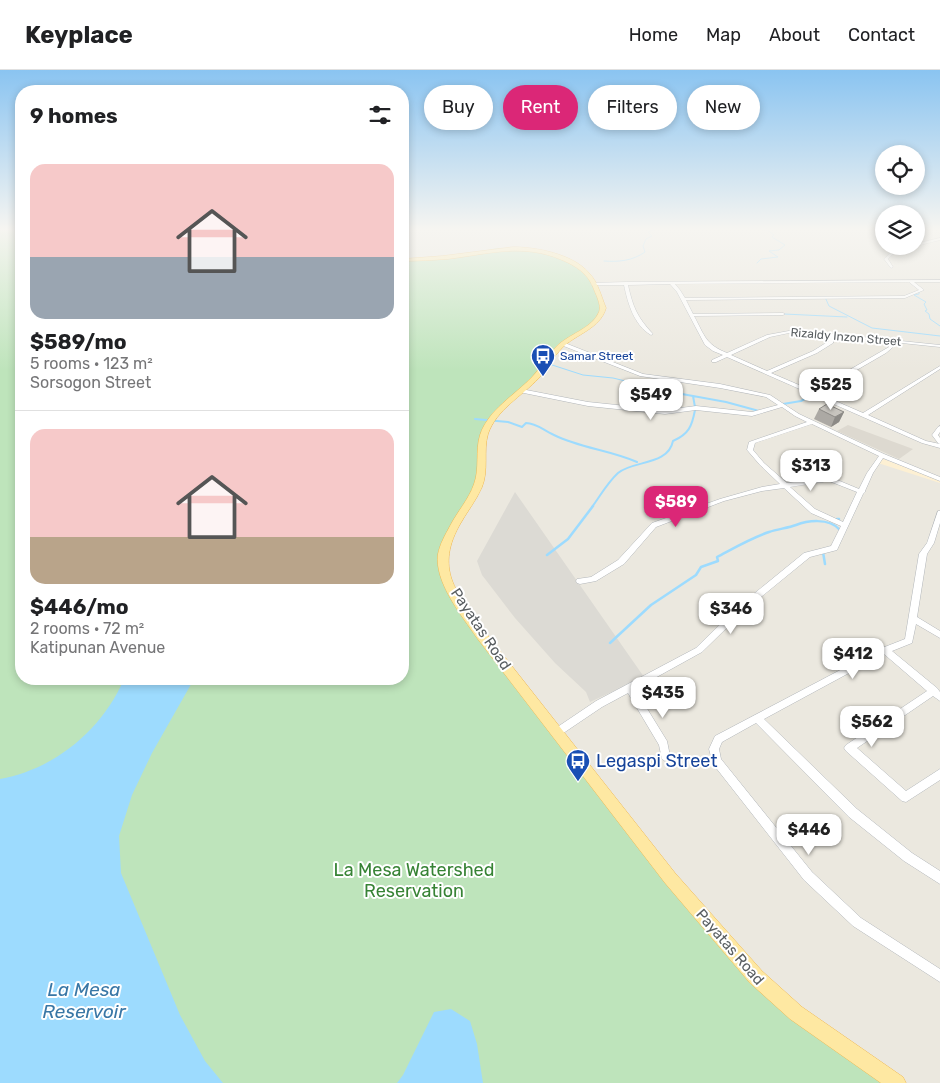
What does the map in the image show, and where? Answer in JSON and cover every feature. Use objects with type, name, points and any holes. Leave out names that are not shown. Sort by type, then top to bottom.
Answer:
[{"type":"main road","name":"Payatas Road","points":[[589,275],[603,312],[595,322],[562,344],[536,377],[502,408],[485,430],[479,482],[443,552],[443,565],[463,608],[481,635],[670,878],[756,977],[796,1013],[896,1083]]},
{"type":"street","points":[[683,299],[905,297],[921,292],[921,288],[910,281]]},
{"type":"street","points":[[592,284],[940,281]]},
{"type":"street","points":[[671,283],[683,299],[707,344],[726,355],[924,442],[940,446]]},
{"type":"street","points":[[626,284],[633,312],[639,324],[650,334]]},
{"type":"street","points":[[692,315],[783,314]]},
{"type":"street","name":"Rizaldy Inzon Street","points":[[714,361],[763,339],[787,332],[831,334],[940,346]]},
{"type":"street","points":[[767,373],[821,349],[831,342],[831,334]]},
{"type":"street","points":[[814,393],[884,352],[891,347],[891,340]]},
{"type":"street","points":[[562,344],[642,375],[720,386],[768,396],[780,406],[813,422],[882,455],[940,479]]},
{"type":"street","points":[[864,415],[940,367]]},
{"type":"street","points":[[521,391],[588,404],[665,412],[696,408],[752,414],[780,406]]},
{"type":"street","points":[[813,422],[752,442],[750,450],[813,511],[845,525]]},
{"type":"street","points":[[939,439],[935,435],[940,428]]},
{"type":"street","points":[[556,733],[599,704],[630,689],[699,650],[742,608],[806,555],[834,548],[870,473],[882,455]]},
{"type":"street","points":[[580,581],[593,578],[622,562],[654,526],[664,520],[722,500],[762,489],[830,479],[862,492]]},
{"type":"street","points":[[940,516],[930,543],[923,554],[909,641],[885,650],[718,739],[714,749],[716,761],[751,807],[815,882],[857,922],[940,976]]},
{"type":"street","points":[[914,619],[940,634]]},
{"type":"street","points":[[885,650],[937,694],[849,748],[906,797],[940,774]]},
{"type":"street","points":[[630,689],[664,744],[665,756]]},
{"type":"street","points":[[758,719],[853,813],[908,857],[940,878]]},
{"type":"shaded area","points":[[848,425],[913,449],[899,459],[837,431]]},
{"type":"shaded area","points":[[883,459],[940,480],[940,483],[878,463]]},
{"type":"shaded area","points":[[515,492],[644,677],[590,702],[586,692],[555,663],[515,618],[482,575],[477,561]]},
{"type":"green space","name":"La Mesa Watershed Reservation","points":[[0,275],[15,275],[15,685],[409,685],[409,275],[587,275],[592,282],[603,308],[599,317],[563,344],[534,379],[502,408],[485,430],[482,470],[443,558],[463,608],[742,962],[897,1083],[0,1083]]},
{"type":"water","name":"La Mesa Reservoir","points":[[121,685],[191,685],[152,753],[132,795],[119,836],[121,873],[180,1015],[205,1061],[223,1083],[0,1083],[0,779],[20,774],[58,756],[90,730],[115,698]]},
{"type":"water","points":[[451,1009],[470,1021],[477,1044],[483,1083],[397,1083],[403,1075],[434,1012]]},
{"type":"building","points":[[827,404],[844,412],[835,417],[819,409]]},
{"type":"waterway","points":[[919,291],[919,294],[914,295],[926,302],[924,304],[927,310],[925,311],[929,314],[930,319],[940,326]]},
{"type":"waterway","points":[[825,297],[829,306],[872,328],[940,336]]},
{"type":"waterway","points":[[784,314],[847,317]]},
{"type":"waterway","points":[[546,363],[583,375],[613,378],[666,391]]},
{"type":"waterway","points":[[660,390],[693,396]]},
{"type":"waterway","points":[[783,404],[801,401],[814,394]]},
{"type":"waterway","points":[[693,396],[759,411]]},
{"type":"waterway","points":[[693,396],[695,407]]},
{"type":"waterway","points":[[592,507],[618,473],[624,469],[649,462],[664,455],[670,449],[673,441],[689,429],[695,410]]},
{"type":"waterway","points":[[475,419],[508,422],[522,427],[526,423],[534,424],[564,439],[637,462]]},
{"type":"waterway","points":[[547,555],[568,539],[593,506]]},
{"type":"waterway","points":[[610,643],[651,605],[696,575],[701,567],[718,561],[717,557],[749,540],[762,534],[811,521],[830,523],[840,530]]},
{"type":"waterway","points":[[823,552],[825,564]]},
{"type":"place","name":"Samar Street","points":[[543,377]]},
{"type":"place","name":"Legaspi Street","points":[[578,782]]}]
